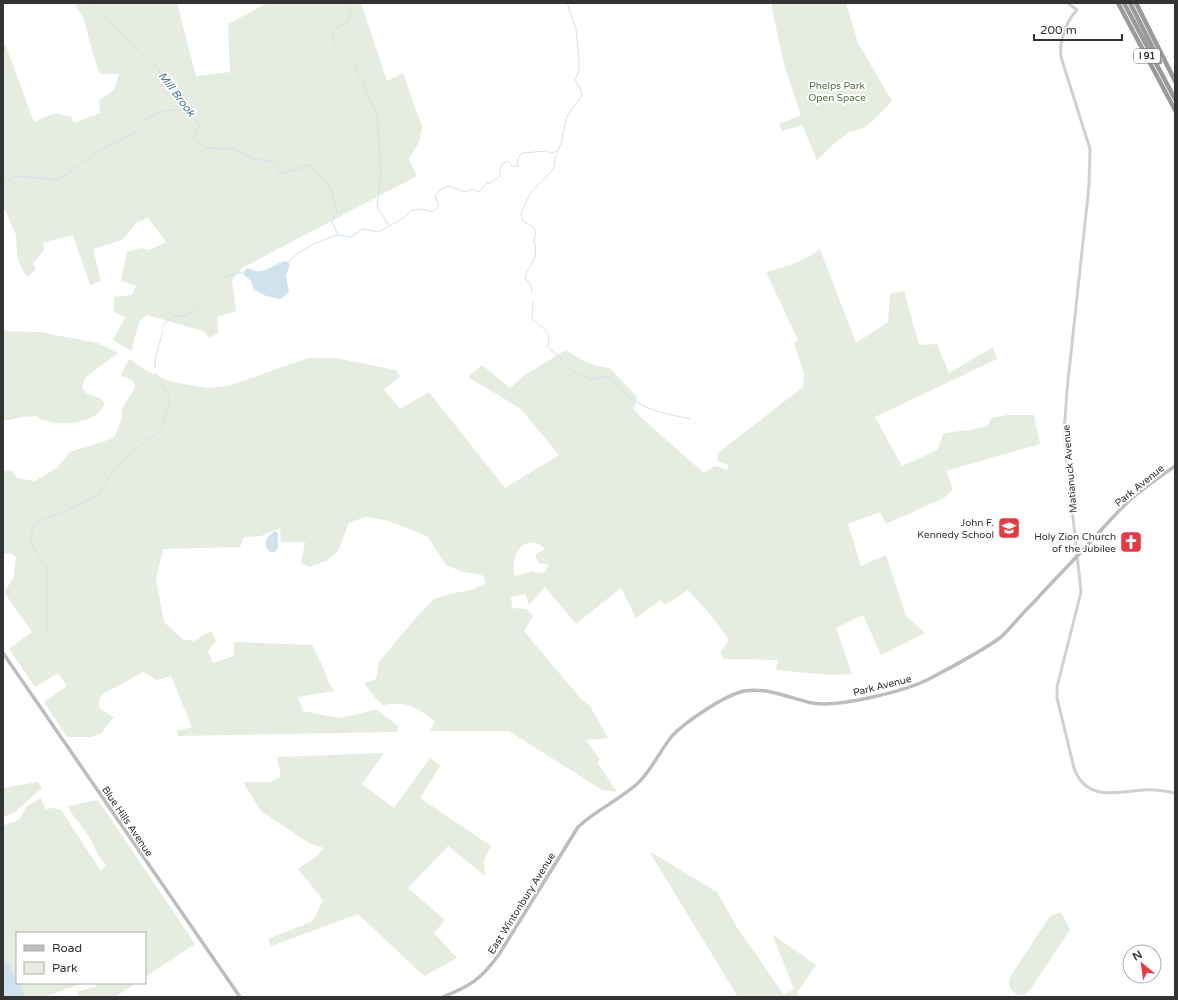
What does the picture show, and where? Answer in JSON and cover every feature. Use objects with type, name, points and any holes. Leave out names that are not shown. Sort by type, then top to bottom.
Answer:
[{"type":"highway","name":"I 91","points":[[1118,3],[1175,110]]},
{"type":"highway","points":[[1124,3],[1175,99]]},
{"type":"highway","points":[[1130,3],[1175,92]]},
{"type":"highway","name":"I 91","points":[[1136,3],[1175,81]]},
{"type":"main road","name":"Park Avenue","points":[[604,806],[622,796],[643,778],[668,742],[682,727],[733,695],[750,690],[762,690],[776,692],[814,703],[835,703],[905,689],[928,679],[986,647],[1001,636],[1018,620],[1033,602],[1058,578],[1130,500],[1175,466]]},
{"type":"main road","name":"Blue Hills Avenue","points":[[3,652],[240,997]]},
{"type":"main road","name":"East Wintonbury Avenue","points":[[443,997],[465,988],[487,971],[498,956],[578,828],[589,817],[604,806]]},
{"type":"street","name":"Matianuck Avenue","points":[[1068,3],[1076,10],[1069,22],[1061,43],[1061,57],[1090,149],[1089,186],[1068,382],[1064,434],[1081,592],[1057,691],[1076,773],[1086,786],[1100,793],[1149,790],[1175,794]]},
{"type":"green space","points":[[74,3],[177,3],[196,76],[230,72],[228,24],[268,3],[361,3],[387,81],[403,73],[422,127],[419,142],[409,159],[417,176],[242,268],[232,280],[236,311],[217,317],[218,333],[209,338],[203,331],[147,315],[140,320],[131,351],[113,340],[125,317],[114,312],[114,297],[132,295],[136,286],[121,281],[127,252],[141,248],[149,250],[166,242],[148,218],[137,222],[122,240],[93,249],[101,281],[90,285],[73,235],[43,243],[44,250],[33,263],[36,270],[27,277],[17,257],[16,235],[5,210],[3,210],[3,47],[6,46],[34,122],[55,113],[71,117],[74,123],[100,113],[99,100],[114,90],[119,74],[100,74],[83,17]]},
{"type":"green space","name":"Phelps Park Open Space","points":[[771,3],[846,3],[858,43],[892,101],[873,121],[865,127],[850,132],[836,142],[817,160],[802,125],[782,131],[779,124],[801,115],[783,61]]},
{"type":"green space","points":[[820,249],[856,343],[888,322],[890,294],[904,291],[919,345],[937,344],[949,373],[993,347],[997,359],[875,417],[902,466],[937,450],[944,433],[970,430],[987,426],[992,418],[1008,415],[1034,415],[1040,444],[946,471],[953,489],[944,498],[886,524],[880,512],[848,524],[861,566],[886,555],[906,616],[925,633],[881,655],[863,615],[836,628],[852,674],[830,675],[776,670],[778,660],[724,659],[720,653],[729,640],[714,619],[688,590],[665,605],[661,600],[636,618],[621,588],[576,624],[545,587],[529,605],[525,594],[511,597],[512,608],[526,609],[533,616],[524,631],[581,699],[590,706],[608,738],[586,740],[600,760],[597,762],[617,792],[602,790],[509,731],[430,731],[435,721],[422,712],[411,706],[399,704],[383,705],[376,699],[364,683],[376,679],[379,662],[413,621],[434,599],[449,594],[471,590],[486,583],[482,575],[463,572],[446,565],[428,537],[385,520],[365,517],[349,523],[338,551],[326,561],[309,567],[301,563],[305,542],[281,542],[280,528],[261,536],[244,537],[240,547],[163,549],[156,579],[164,622],[182,639],[194,641],[211,631],[216,641],[208,651],[213,663],[234,656],[234,642],[312,645],[334,691],[298,697],[303,711],[339,718],[376,709],[399,727],[396,732],[178,736],[177,731],[192,727],[171,676],[157,680],[143,672],[101,695],[99,702],[100,709],[114,717],[101,733],[91,737],[67,737],[44,702],[67,686],[58,673],[35,687],[9,649],[32,632],[4,592],[13,579],[16,558],[11,553],[3,554],[3,472],[11,470],[17,478],[35,481],[57,468],[70,452],[114,438],[122,418],[122,408],[135,386],[133,381],[121,375],[129,359],[147,371],[172,382],[208,388],[228,386],[308,358],[336,358],[396,370],[400,376],[384,390],[400,409],[429,392],[505,488],[559,455],[521,409],[468,377],[482,365],[510,388],[523,376],[566,350],[586,362],[610,368],[637,397],[634,410],[704,473],[715,466],[727,470],[729,465],[717,461],[718,453],[803,387],[804,374],[794,343],[798,340],[766,272],[795,263]],"holes":[[[533,542],[539,544],[545,549],[537,553],[535,557],[540,564],[549,564],[545,572],[535,573],[533,571],[515,576],[514,561],[519,550],[523,545],[528,543]]]},
{"type":"green space","points":[[3,331],[39,332],[98,343],[118,353],[85,378],[82,388],[86,393],[102,399],[105,404],[100,411],[91,418],[66,423],[49,422],[36,416],[3,421]]},
{"type":"green space","points":[[384,753],[362,784],[394,808],[430,758],[440,766],[420,798],[491,846],[484,860],[485,876],[448,846],[408,888],[445,920],[434,933],[457,958],[424,976],[358,914],[271,946],[268,939],[313,921],[323,900],[298,869],[318,855],[324,848],[309,843],[261,811],[243,782],[270,782],[281,777],[277,757]]},
{"type":"green space","points":[[38,782],[42,788],[17,810],[3,818],[3,788]]},
{"type":"green space","points":[[41,798],[45,809],[54,808],[61,810],[101,871],[106,865],[100,858],[88,835],[68,806],[98,800],[195,944],[146,976],[146,932],[16,932],[16,977],[7,961],[3,960],[3,826],[20,819],[26,807]]},
{"type":"green space","points":[[649,851],[717,892],[736,926],[784,995],[794,989],[772,934],[816,965],[796,994],[801,997],[738,997]]},
{"type":"green space","points":[[1061,912],[1070,930],[1030,990],[1023,995],[1016,994],[1011,990],[1009,984],[1010,977],[1050,916]]},
{"type":"green space","points":[[20,984],[80,984],[45,997],[26,997]]},
{"type":"green space","points":[[95,984],[134,984],[115,997],[79,997],[77,992],[97,986]]},
{"type":"water","points":[[286,261],[290,264],[286,276],[289,292],[280,299],[266,296],[254,290],[251,281],[243,274],[247,268],[260,271]]},
{"type":"water","points":[[276,531],[278,534],[278,547],[275,552],[270,552],[266,546],[266,540]]},
{"type":"water","points":[[3,960],[7,961],[16,977],[16,984],[20,984],[26,997],[3,997]]},
{"type":"waterway","name":"Mill Brook","points":[[89,3],[155,65],[200,125],[194,139],[206,148],[233,149],[255,159],[274,162],[281,174],[310,165],[331,188],[337,212],[332,222],[338,235],[351,237],[363,229],[378,232],[404,218],[412,210],[423,209],[432,212],[439,206],[435,196],[441,189],[449,186],[465,192],[473,189],[479,192],[487,183],[491,183],[500,176],[502,164],[508,161],[513,167],[518,166],[517,160],[522,153],[547,151],[552,153],[557,151]]},
{"type":"waterway","points":[[349,3],[351,11],[347,23],[337,28],[333,33],[334,42],[353,62],[377,115],[381,173],[377,207],[389,225]]},
{"type":"waterway","name":"Mill Brook","points":[[532,292],[530,283],[525,279],[527,271],[535,257],[536,248],[534,241],[536,232],[534,228],[523,221],[521,215],[522,211],[530,194],[554,167],[566,119],[570,111],[582,96],[580,88],[575,80],[579,71],[576,29],[567,3]]},
{"type":"waterway","points":[[3,183],[18,176],[58,180],[103,148],[120,141],[135,132],[146,119],[164,111],[187,109]]},
{"type":"waterway","points":[[287,263],[298,253],[338,235]]},
{"type":"waterway","points":[[163,326],[174,316],[185,316],[190,313],[209,291],[223,278],[236,273],[244,272]]},
{"type":"waterway","points":[[533,302],[532,318],[547,333],[549,341],[548,347],[560,357],[572,371],[589,379],[606,376],[617,383],[629,397],[643,406],[690,419]]},
{"type":"waterway","points":[[155,367],[163,331]]},
{"type":"waterway","points":[[47,631],[47,567],[30,541],[34,524],[98,496],[113,469],[160,431],[170,403],[168,394],[156,374]]},
{"type":"place","name":"John F. Kennedy School","points":[[1009,528]]},
{"type":"place","name":"Holy Zion Church of the Jubilee","points":[[1131,542]]}]
